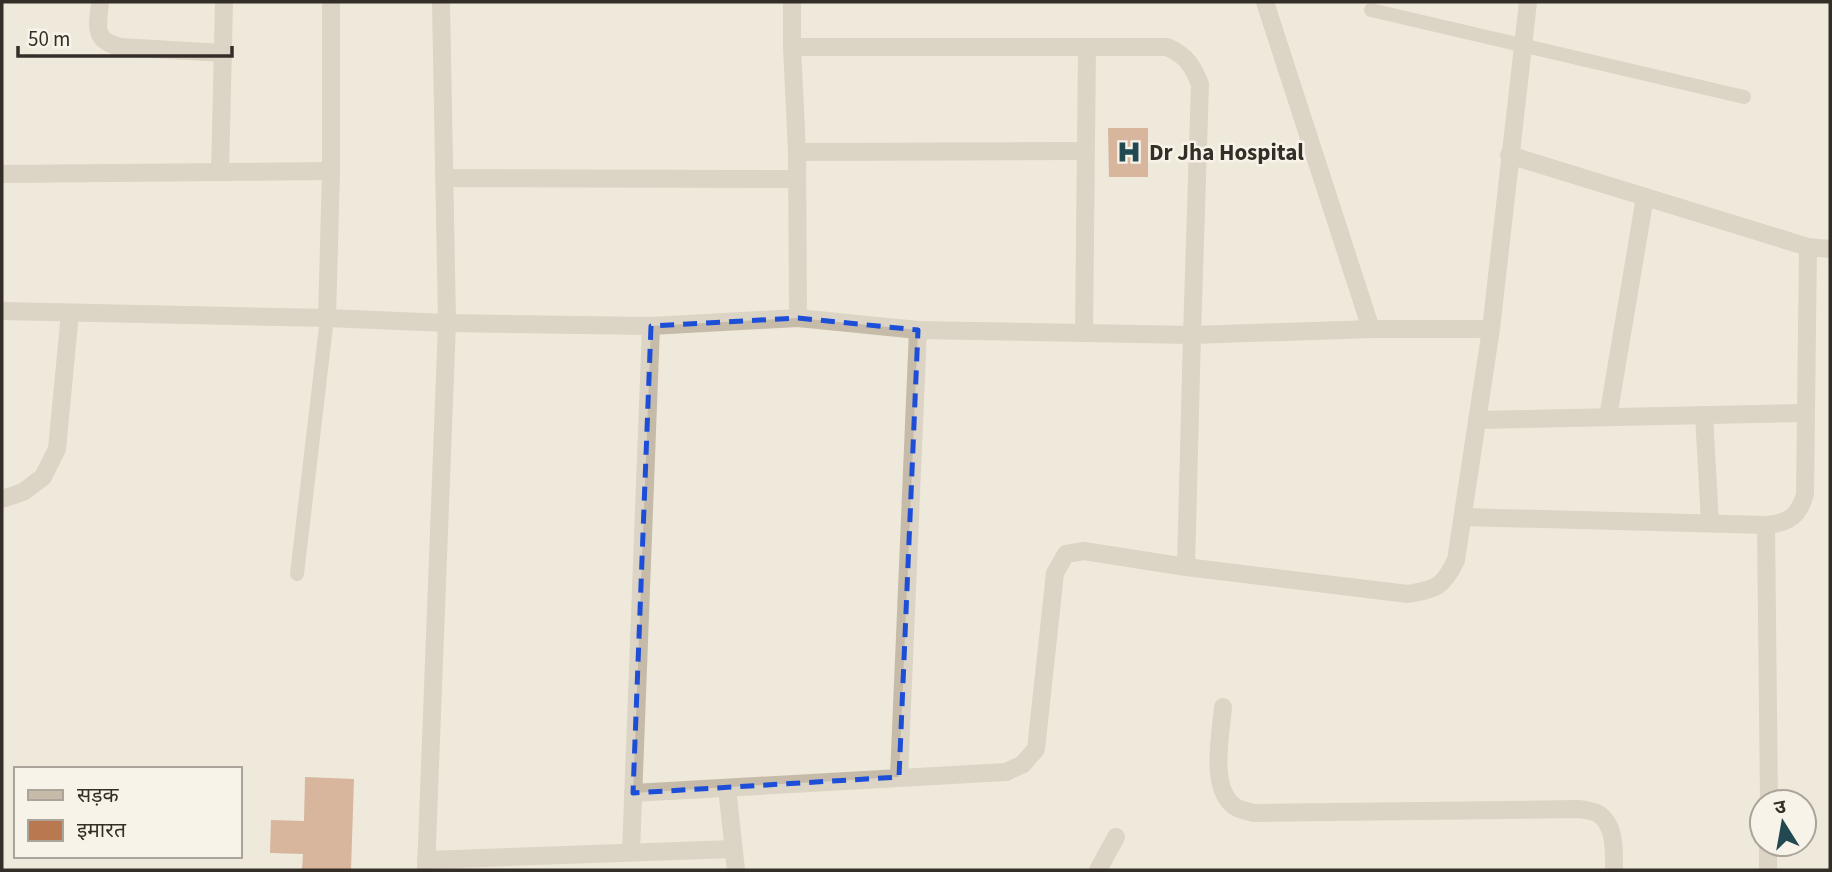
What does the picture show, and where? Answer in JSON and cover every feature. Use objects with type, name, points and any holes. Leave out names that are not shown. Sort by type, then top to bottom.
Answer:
[{"type":"street","points":[[100,2],[98,25],[100,36],[107,44],[223,53]]},
{"type":"street","points":[[220,172],[223,2]]},
{"type":"street","points":[[327,318],[331,171],[331,2]]},
{"type":"street","points":[[440,2],[447,323],[426,865],[631,852],[733,849]]},
{"type":"street","points":[[792,2],[797,152],[798,318]]},
{"type":"street","points":[[1265,2],[1371,329]]},
{"type":"street","points":[[633,793],[1006,772],[1023,764],[1036,748],[1055,573],[1066,554],[1084,551],[1186,567],[1408,594],[1431,590],[1447,579],[1456,560],[1491,329],[1528,2]]},
{"type":"street","points":[[792,47],[1167,47],[1180,53],[1193,66],[1200,84],[1186,567]]},
{"type":"street","points":[[1084,333],[1087,47]]},
{"type":"street","points":[[797,152],[1086,151]]},
{"type":"street","points":[[1510,155],[1808,247],[1830,248]]},
{"type":"street","points":[[2,174],[331,171]]},
{"type":"street","points":[[444,178],[797,179]]},
{"type":"street","points":[[1608,417],[1645,197]]},
{"type":"street","points":[[1463,517],[1766,525],[1783,524],[1791,518],[1801,507],[1805,494],[1808,247]]},
{"type":"street","points":[[2,311],[651,326],[798,318],[918,330],[1192,335],[1371,329],[1491,329]]},
{"type":"street","points":[[2,499],[23,492],[43,477],[57,449],[70,313]]},
{"type":"street","points":[[631,852],[651,326]]},
{"type":"street","points":[[899,778],[918,330]]},
{"type":"street","points":[[1477,419],[1806,413]]},
{"type":"street","points":[[1704,415],[1710,523]]},
{"type":"street","points":[[1766,525],[1769,788]]},
{"type":"street","points":[[1223,707],[1218,770],[1220,787],[1236,807],[1253,813],[1580,809],[1597,813],[1608,825],[1614,842],[1614,870]]},
{"type":"street","points":[[727,788],[736,870]]},
{"type":"street","points":[[1101,870],[1116,837]]},
{"type":"lane","points":[[1371,10],[1744,97]]},
{"type":"lane","points":[[297,574],[327,318]]},
{"type":"highlighted area","points":[[798,318],[918,330],[899,777],[633,793],[651,326]]},
{"type":"building","points":[[1108,128],[1148,128],[1148,177],[1109,177]]},
{"type":"building","points":[[305,777],[354,779],[351,870],[302,870],[303,854],[270,853],[271,820],[304,821]]},
{"type":"place","name":"Dr Jha Hospital","points":[[1129,152]]}]
